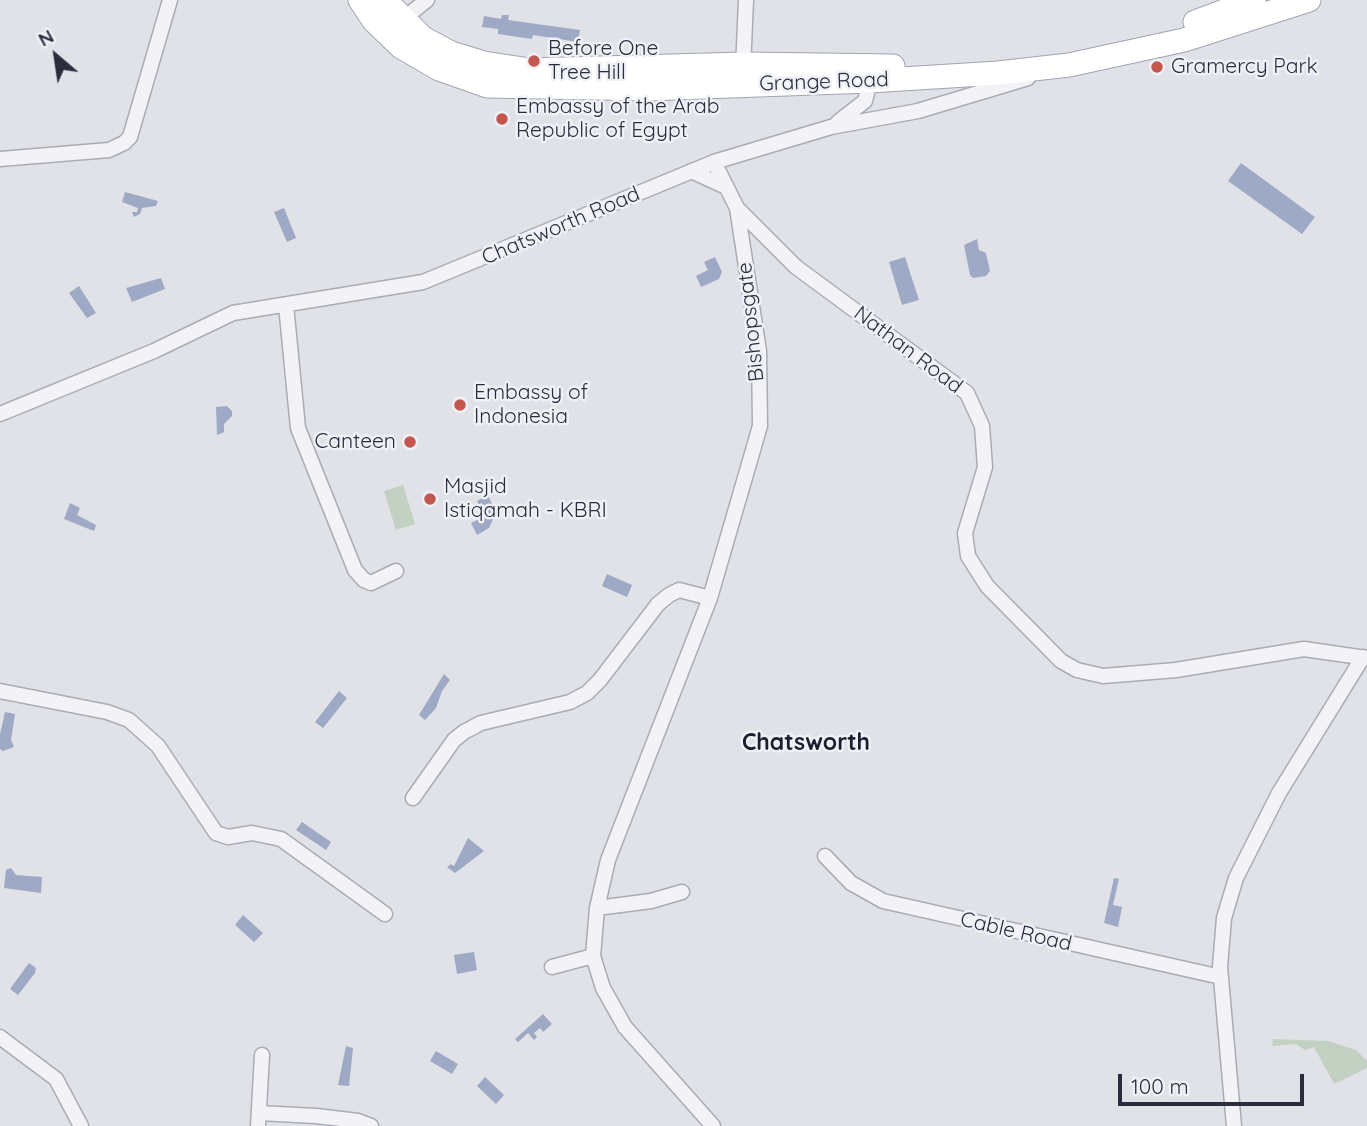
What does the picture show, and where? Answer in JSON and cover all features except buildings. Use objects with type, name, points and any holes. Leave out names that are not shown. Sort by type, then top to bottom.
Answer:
[{"type":"main road","name":"Grange Road","points":[[360,0],[374,21],[401,47],[439,68],[487,86],[648,89],[743,74],[870,85],[1069,65],[1184,40],[1310,0]]},
{"type":"main road","name":"Grange Road","points":[[385,0],[402,20],[423,38],[450,53],[484,63],[530,70],[743,74],[979,68],[1089,50],[1174,30],[1254,0]]},
{"type":"street","points":[[0,159],[109,150],[124,143],[130,136],[170,0]]},
{"type":"street","points":[[402,20],[426,0]]},
{"type":"street","points":[[743,74],[746,0]]},
{"type":"street","name":"Chatsworth Road","points":[[0,414],[153,351],[233,313],[423,282],[714,162],[831,127],[918,111],[1069,65]]},
{"type":"street","points":[[870,85],[872,106],[886,117]]},
{"type":"street","name":"Chatsworth Road","points":[[831,127],[858,109],[870,85]]},
{"type":"street","name":"Nathan Road","points":[[714,162],[737,208],[796,267],[967,393],[982,426],[985,467],[965,533],[968,556],[987,586],[1061,661],[1077,670],[1103,676],[1176,670],[1304,649],[1365,657]]},
{"type":"street","points":[[691,171],[726,187]]},
{"type":"street","name":"Bishopsgate","points":[[713,1126],[625,1027],[603,988],[593,956],[597,908],[608,860],[710,598],[760,426],[758,351],[737,208]]},
{"type":"street","points":[[286,305],[298,428],[355,570],[371,583],[396,571]]},
{"type":"street","points":[[413,798],[454,740],[464,732],[481,723],[570,702],[587,693],[658,604],[669,595],[679,590],[710,598]]},
{"type":"street","points":[[1234,1126],[1221,977],[1224,918],[1236,878],[1279,793],[1365,657]]},
{"type":"street","points":[[0,691],[107,712],[129,720],[158,746],[216,833],[228,837],[252,833],[281,839],[386,914]]},
{"type":"street","name":"Cable Road","points":[[825,856],[851,883],[883,901],[1221,977]]},
{"type":"street","points":[[597,908],[651,901],[682,892]]},
{"type":"street","points":[[552,967],[593,956]]},
{"type":"street","points":[[0,1037],[56,1079],[81,1126]]},
{"type":"street","points":[[262,1055],[259,1119],[326,1117],[358,1121],[371,1126]]},
{"type":"green space","points":[[403,485],[415,524],[396,530],[384,491]]},
{"type":"green space","points":[[1273,1039],[1328,1041],[1356,1050],[1367,1061],[1367,1068],[1334,1084],[1314,1047],[1305,1050],[1296,1044],[1272,1046]]},
{"type":"water","points":[[502,15],[509,15],[508,20],[580,30],[578,42],[533,35],[532,39],[498,34],[498,29],[482,27],[484,16],[501,19]]},
{"type":"water","points":[[1241,163],[1315,217],[1302,234],[1228,181]]},
{"type":"water","points":[[125,192],[158,201],[156,206],[142,208],[140,214],[134,217],[132,212],[137,212],[138,208],[122,202]]},
{"type":"water","points":[[284,208],[296,238],[287,242],[274,212]]},
{"type":"water","points":[[977,239],[979,250],[986,253],[990,271],[986,276],[973,278],[970,275],[964,245]]},
{"type":"water","points":[[715,257],[722,272],[719,279],[701,287],[696,276],[708,270],[704,262]]},
{"type":"water","points":[[905,257],[919,300],[902,305],[889,262]]},
{"type":"water","points":[[161,278],[165,289],[132,302],[126,288]]},
{"type":"water","points":[[79,286],[96,313],[87,318],[69,293]]},
{"type":"water","points":[[227,406],[232,411],[232,416],[224,424],[224,432],[217,435],[216,407]]},
{"type":"water","points":[[488,495],[496,513],[489,528],[477,535],[471,523],[483,517],[477,501]]},
{"type":"water","points":[[70,503],[80,508],[77,515],[96,525],[94,531],[64,519]]},
{"type":"water","points":[[607,574],[632,585],[627,597],[602,586]]},
{"type":"water","points":[[444,674],[450,680],[442,691],[436,708],[425,720],[419,715]]},
{"type":"water","points":[[339,691],[347,698],[323,728],[315,722]]},
{"type":"water","points":[[5,712],[15,714],[11,740],[14,747],[3,751],[0,749],[0,734]]},
{"type":"water","points":[[302,822],[331,842],[326,850],[296,830]]},
{"type":"water","points":[[468,838],[484,851],[455,873],[447,867],[451,864],[454,866]]},
{"type":"water","points":[[11,868],[16,875],[42,877],[41,893],[4,888],[6,870]]},
{"type":"water","points":[[1114,878],[1119,879],[1113,905],[1122,907],[1118,927],[1104,923]]},
{"type":"water","points":[[243,915],[263,933],[254,942],[235,925]]},
{"type":"water","points":[[474,952],[477,970],[457,974],[454,955]]},
{"type":"water","points":[[29,963],[36,968],[35,973],[18,995],[10,989]]},
{"type":"water","points":[[543,1014],[552,1024],[543,1032],[540,1028],[534,1033],[537,1037],[534,1040],[528,1033],[518,1042],[515,1039]]},
{"type":"water","points":[[346,1046],[353,1048],[349,1086],[338,1085]]},
{"type":"water","points":[[436,1051],[458,1064],[452,1074],[430,1061]]},
{"type":"water","points":[[485,1077],[504,1095],[496,1104],[477,1086]]},
{"type":"place","name":"Before One Tree Hill","points":[[534,61]]},
{"type":"place","name":"Gramercy Park","points":[[1157,67]]},
{"type":"place","name":"Embassy of the Arab Republic of Egypt","points":[[502,119]]},
{"type":"place","name":"Embassy of Indonesia","points":[[460,405]]},
{"type":"place","name":"Canteen","points":[[410,442]]},
{"type":"place","name":"Masjid Istiqamah - KBRI","points":[[430,499]]},
{"type":"district","name":"Chatsworth","points":[[806,743]]}]
